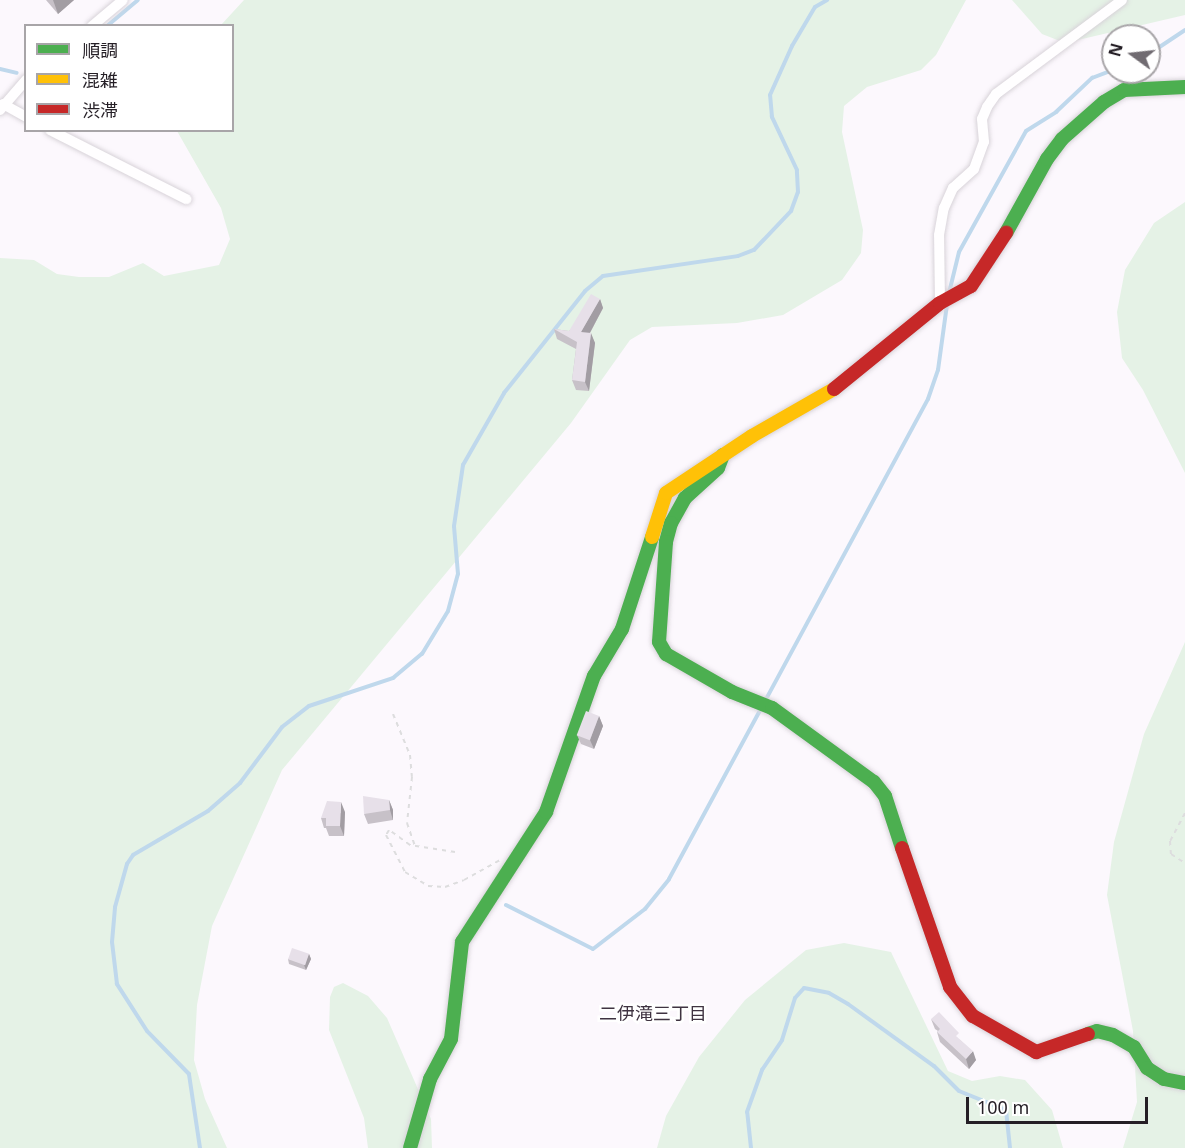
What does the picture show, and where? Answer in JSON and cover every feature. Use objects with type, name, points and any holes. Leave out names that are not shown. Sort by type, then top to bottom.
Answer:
[{"type":"street","points":[[94,24],[123,0]]},
{"type":"street","points":[[947,300],[939,235],[944,208],[953,188],[974,169],[984,142],[982,119],[987,107],[996,94],[1122,0]]},
{"type":"street","points":[[24,82],[2,107],[24,116]]},
{"type":"street","points":[[410,1148],[430,1079],[451,1039],[462,942],[546,812],[594,676],[622,629],[661,501],[666,493],[723,455],[826,394],[987,266],[1062,139],[1124,90],[1185,87]]},
{"type":"street","points":[[54,132],[186,199]]},
{"type":"street","points":[[723,455],[718,468],[685,498],[671,524],[666,542],[659,642],[666,654],[732,692],[772,708],[880,789],[885,796],[937,956],[950,987],[973,1016],[1036,1052],[1097,1031],[1113,1035],[1134,1047],[1147,1068],[1164,1079],[1185,1083]]},
{"type":"path","points":[[393,714],[410,756],[412,777],[406,823],[416,846]]},
{"type":"path","points":[[1185,813],[1170,841],[1171,854],[1185,863]]},
{"type":"path","points":[[454,852],[404,842],[396,832],[389,830],[386,835],[405,872],[428,886],[445,887],[464,880],[489,869],[504,855]]},
{"type":"shaded area","points":[[244,0],[966,0],[936,55],[921,70],[867,87],[844,106],[842,132],[863,230],[861,253],[842,280],[783,315],[737,323],[652,327],[630,340],[571,423],[282,770],[212,926],[197,1005],[194,1060],[205,1099],[227,1148],[0,1148],[0,258],[34,260],[57,274],[79,277],[109,277],[143,263],[164,276],[219,265],[230,239],[221,208],[178,132],[234,132],[234,24],[222,24]]},
{"type":"shaded area","points":[[1012,0],[1185,0],[1185,15],[1146,24],[1101,24],[1101,35],[1065,43],[1042,34]]},
{"type":"shaded area","points":[[1185,202],[1185,473],[1143,390],[1122,358],[1117,312],[1125,270],[1154,223]]},
{"type":"shaded area","points":[[1185,642],[1185,1148],[1123,1148],[1137,1102],[1133,1031],[1107,895],[1114,842],[1144,734]]},
{"type":"shaded area","points":[[844,943],[891,952],[948,1071],[972,1081],[1000,1076],[1025,1080],[1052,1110],[1063,1148],[657,1148],[666,1116],[699,1057],[745,1000],[806,950]]},
{"type":"shaded area","points":[[343,983],[368,996],[387,1018],[431,1119],[432,1148],[368,1148],[364,1118],[329,1030],[330,997],[334,987]]},
{"type":"building","points":[[591,294],[600,299],[581,332],[591,333],[585,382],[572,380],[577,342],[554,329],[569,331]]},
{"type":"building","points":[[586,711],[599,716],[590,740],[577,735]]},
{"type":"building","points":[[363,796],[389,800],[390,810],[364,814]]},
{"type":"building","points":[[327,801],[341,802],[340,826],[326,826],[326,818],[321,818]]},
{"type":"building","points":[[292,948],[309,954],[305,965],[288,959]]},
{"type":"building","points":[[939,1012],[959,1033],[956,1036],[973,1051],[966,1059],[937,1032],[940,1029],[931,1019]]},
{"type":"waterway","points":[[109,24],[138,0]]},
{"type":"waterway","points":[[200,1148],[189,1074],[147,1031],[117,984],[112,942],[115,907],[127,864],[133,855],[208,811],[240,783],[282,727],[309,706],[393,678],[422,654],[448,611],[458,574],[454,526],[463,465],[504,393],[585,291],[603,276],[738,256],[754,250],[791,211],[798,192],[797,170],[772,117],[770,95],[792,46],[815,7],[827,0]]},
{"type":"waterway","points":[[1161,46],[1185,30]]},
{"type":"waterway","points":[[0,69],[17,73]]},
{"type":"waterway","points":[[949,293],[959,252],[1026,131],[1056,112],[1092,78],[1101,75]]},
{"type":"waterway","points":[[506,905],[593,949],[645,909],[669,879],[928,399],[938,370],[947,304]]},
{"type":"waterway","points":[[751,1148],[747,1112],[762,1070],[782,1040],[795,998],[804,988],[829,993],[848,1004],[934,1066],[959,1091],[1006,1110],[1010,1148]]},
{"type":"traffic: fast","points":[[1006,233],[1047,159],[1062,139],[1104,102],[1124,90],[1185,87]]},
{"type":"traffic: fast","points":[[723,455],[718,468],[685,498],[671,523],[666,542],[659,642],[666,654],[732,692],[772,708],[874,782],[885,796],[902,848]]},
{"type":"traffic: fast","points":[[410,1148],[430,1079],[451,1039],[462,942],[546,812],[594,676],[622,629],[652,537]]},
{"type":"traffic: fast","points":[[1088,1034],[1097,1031],[1113,1035],[1134,1047],[1147,1068],[1164,1079],[1185,1083]]},
{"type":"traffic: slow","points":[[652,537],[666,493],[752,436],[834,389]]},
{"type":"traffic: jam","points":[[834,389],[940,303],[971,286],[1006,233]]},
{"type":"traffic: jam","points":[[902,848],[950,987],[973,1016],[1036,1052],[1088,1034]]},
{"type":"district","name":"二伊滝三丁目","points":[[653,1013]]}]
